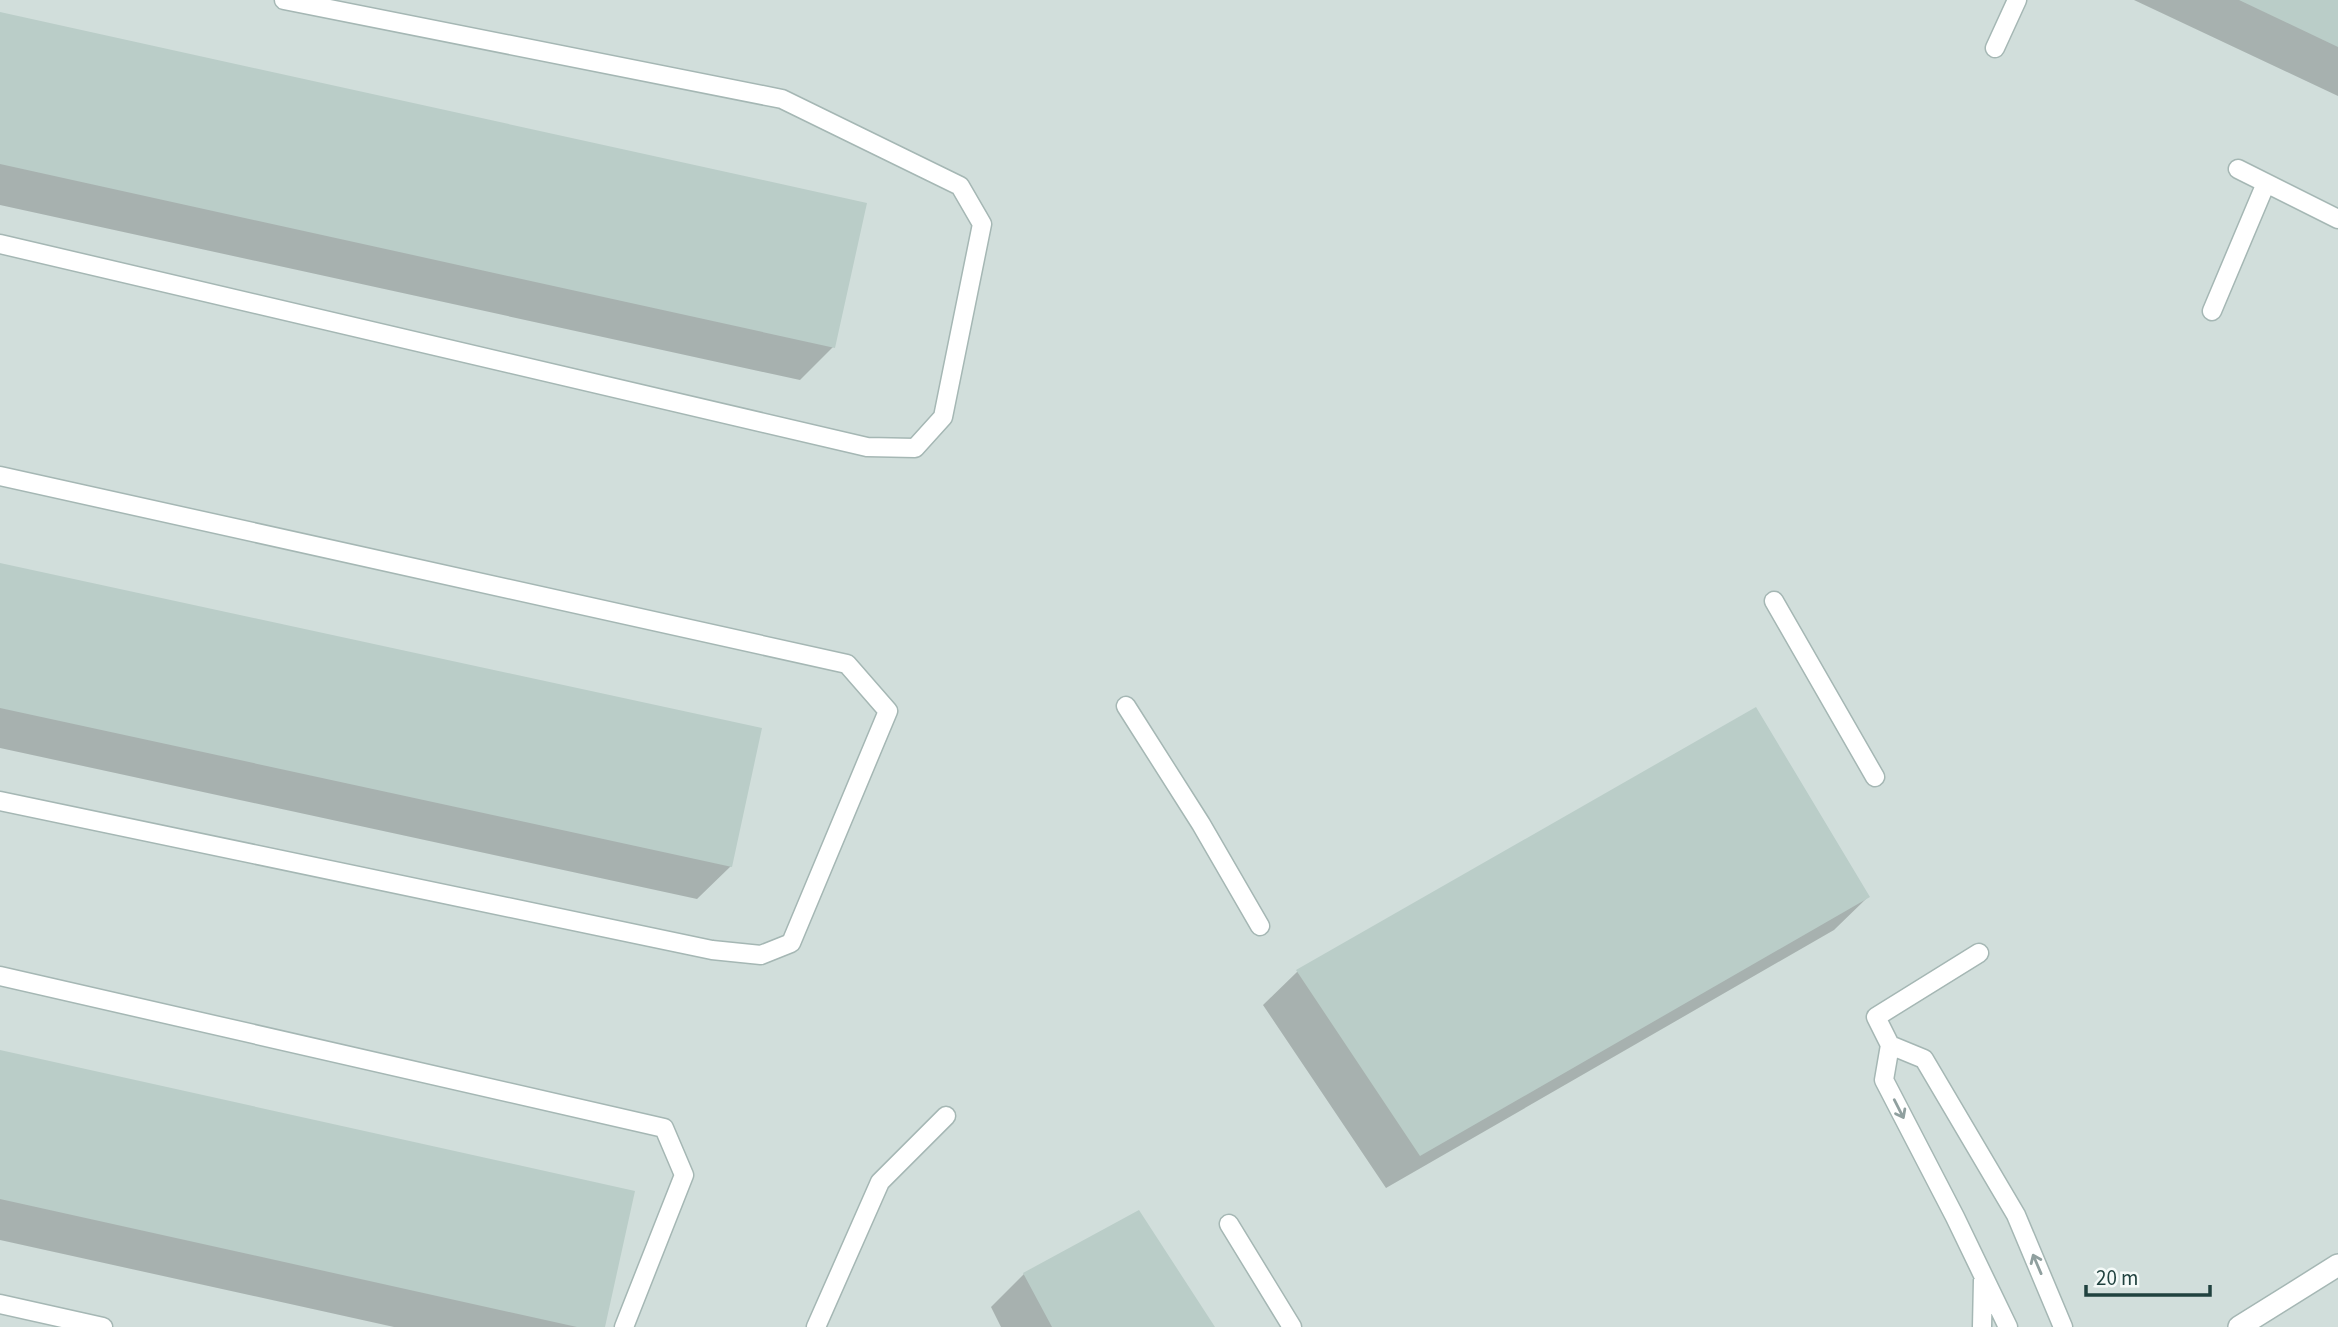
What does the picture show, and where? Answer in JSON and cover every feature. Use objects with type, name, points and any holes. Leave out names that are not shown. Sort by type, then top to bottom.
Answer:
[{"type":"street","points":[[2239,1327],[2338,1265]]},
{"type":"lane","points":[[0,244],[867,447],[915,448],[943,417],[982,224],[960,186],[782,99],[284,0]]},
{"type":"lane","points":[[1995,48],[2017,0]]},
{"type":"lane","points":[[2238,169],[2338,219]]},
{"type":"lane","points":[[2211,311],[2266,183]]},
{"type":"lane","points":[[0,476],[847,664],[888,711],[791,943],[761,955],[712,950],[0,800]]},
{"type":"lane","points":[[1774,601],[1875,777]]},
{"type":"lane","points":[[1126,706],[1201,824],[1260,926]]},
{"type":"lane","points":[[1979,953],[1876,1017],[1890,1045],[1884,1080],[2008,1327]]},
{"type":"lane","points":[[0,976],[663,1128],[684,1175],[624,1327]]},
{"type":"lane","points":[[1890,1045],[1924,1059],[2016,1215],[2063,1327]]},
{"type":"lane","points":[[816,1327],[880,1182],[946,1116]]},
{"type":"lane","points":[[1229,1224],[1292,1327]]},
{"type":"lane","points":[[1982,1327],[1983,1277]]},
{"type":"lane","points":[[0,1304],[103,1327]]},
{"type":"shaded area","points":[[0,0],[2338,0],[2338,1327],[0,1327]]},
{"type":"building","points":[[2239,0],[2338,0],[2338,47]]},
{"type":"building","points":[[0,12],[867,203],[835,348],[0,164]]},
{"type":"building","points":[[0,563],[762,728],[732,867],[0,708]]},
{"type":"building","points":[[1756,707],[1870,897],[1420,1156],[1296,970]]},
{"type":"building","points":[[0,1050],[635,1191],[605,1327],[577,1327],[0,1199]]},
{"type":"building","points":[[1139,1210],[1215,1327],[1052,1327],[1023,1273]]}]
